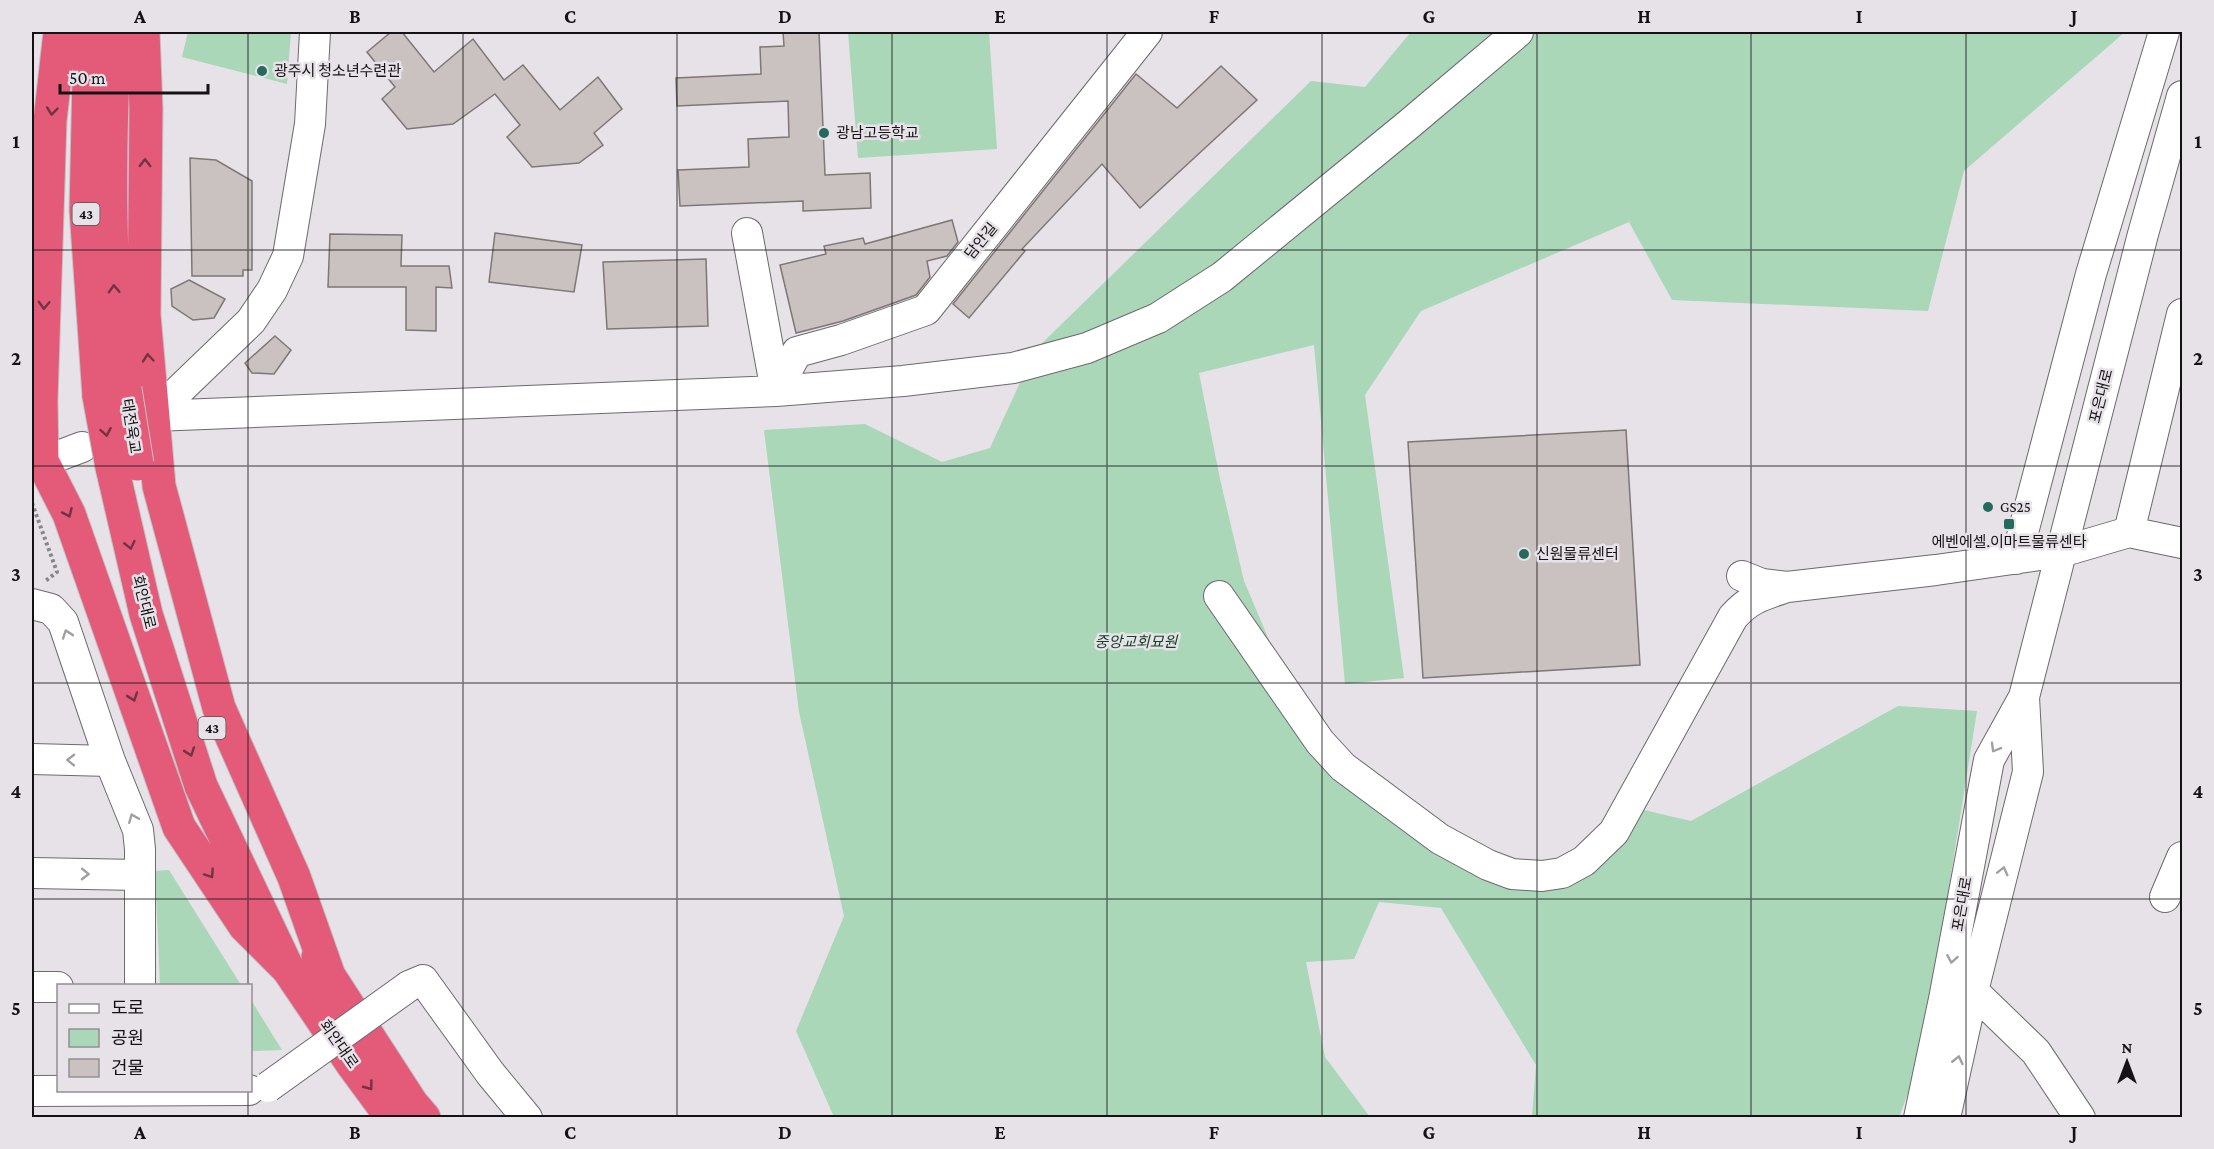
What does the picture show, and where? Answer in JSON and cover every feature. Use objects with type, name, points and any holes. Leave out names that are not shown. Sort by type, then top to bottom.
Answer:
[{"type":"highway","points":[[60,32],[50,121],[37,463],[69,514],[179,827],[245,926],[288,969]]},
{"type":"highway","name":"43","points":[[90,32],[86,210],[112,392]]},
{"type":"highway","name":"43","points":[[112,392],[115,307],[110,149],[115,32]]},
{"type":"highway","points":[[143,32],[146,108],[144,315],[146,421],[159,486],[219,708],[294,877],[328,976]]},
{"type":"highway","name":"태전육교","points":[[112,392],[124,465]]},
{"type":"highway","name":"회안대로","points":[[124,465],[146,614],[201,786],[288,969],[392,1118]]},
{"type":"highway","name":"회안대로","points":[[124,465],[185,654],[222,754],[273,873],[328,976],[412,1104],[424,1118]]},
{"type":"street","points":[[146,421],[251,321],[272,290],[288,256],[310,124],[315,32]]},
{"type":"street","name":"담안길","points":[[776,391],[797,352],[841,340],[926,310],[1147,32]]},
{"type":"street","points":[[146,421],[776,391],[903,381],[1013,368],[1087,348],[1158,318],[1222,277],[1518,32]]},
{"type":"street","points":[[2016,558],[2091,274],[2164,32]]},
{"type":"street","name":"포은대로","points":[[1919,1118],[1989,760],[2025,697],[2143,234],[2182,96]]},
{"type":"street","points":[[747,233],[776,391]]},
{"type":"street","points":[[2129,532],[2182,314]]},
{"type":"street","points":[[37,463],[82,447]]},
{"type":"street","points":[[1219,596],[1320,742],[1343,767],[1440,839],[1488,865],[1512,874],[1542,876],[1562,873],[1584,861],[1614,832],[1733,617],[1746,603],[1761,595],[1787,587],[2061,552],[2129,532],[2182,543]]},
{"type":"street","points":[[1742,576],[1762,584],[1787,587]]},
{"type":"street","points":[[36,595],[63,622],[110,761],[138,830],[140,984]]},
{"type":"street","name":"포은대로","points":[[1945,1118],[1973,991],[2028,772],[2025,697]]},
{"type":"street","points":[[32,759],[110,761]]},
{"type":"street","points":[[2165,897],[2182,857]]},
{"type":"street","points":[[32,873],[139,875]]},
{"type":"street","points":[[256,1089],[409,986],[423,980],[490,1073],[527,1118]]},
{"type":"street","points":[[32,987],[57,987]]},
{"type":"street","points":[[1973,991],[2036,1052],[2080,1118]]},
{"type":"street","points":[[32,1092],[140,1100],[224,1092]]},
{"type":"path","points":[[32,503],[57,572],[36,595]]},
{"type":"green space","name":"광주시 청소년수련관","points":[[188,32],[291,32],[287,84],[182,57]]},
{"type":"green space","points":[[848,32],[989,32],[997,149],[858,158]]},
{"type":"green space","name":"중앙교회묘원","points":[[1411,32],[2125,32],[1964,171],[1928,311],[1672,300],[1629,222],[1421,311],[1365,395],[1404,678],[1345,684],[1314,345],[1199,373],[1220,479],[1244,581],[1278,661],[1335,745],[1496,883],[1539,892],[1582,876],[1644,810],[1691,821],[1898,706],[1977,711],[1922,1057],[1899,1117],[1532,1117],[1536,1065],[1441,908],[1379,902],[1354,959],[1306,962],[1325,1057],[1370,1117],[834,1117],[796,1031],[844,916],[799,712],[764,430],[865,424],[942,462],[990,448],[1035,350],[1311,81],[1365,87]]},
{"type":"green space","points":[[169,870],[240,984],[160,984],[155,871]]},
{"type":"green space","points":[[252,1002],[282,1050],[252,1051]]},
{"type":"building","points":[[391,32],[402,32],[434,72],[473,39],[504,80],[523,65],[560,110],[598,77],[622,109],[594,133],[603,145],[579,163],[532,167],[507,137],[520,125],[495,94],[453,124],[407,129],[382,99],[395,87],[367,52]]},
{"type":"building","points":[[783,32],[819,32],[825,175],[870,173],[871,208],[803,211],[803,201],[680,206],[678,170],[749,167],[748,139],[789,137],[788,101],[677,106],[676,78],[761,74],[760,47],[784,46]]},
{"type":"building","points":[[1221,66],[1257,100],[1140,208],[1102,164],[1022,249],[1025,251],[969,318],[953,304],[1136,74],[1177,108]]},
{"type":"building","points":[[190,158],[216,160],[252,181],[252,270],[243,270],[243,276],[192,276]]},
{"type":"building","points":[[952,220],[958,242],[947,256],[927,261],[930,277],[916,295],[843,321],[796,333],[780,265],[826,254],[824,246],[863,238],[865,244]]},
{"type":"building","points":[[495,233],[582,245],[574,292],[489,282]]},
{"type":"building","points":[[330,234],[402,235],[401,266],[449,266],[452,288],[436,287],[436,331],[406,330],[406,287],[328,287]]},
{"type":"building","points":[[706,259],[708,326],[607,329],[603,262]]},
{"type":"building","points":[[189,280],[225,299],[214,318],[193,320],[172,306],[171,289]]},
{"type":"building","points":[[275,336],[291,350],[274,374],[252,373],[245,363]]},
{"type":"building","name":"신원물류센터","points":[[1626,430],[1640,665],[1423,678],[1408,442]]},
{"type":"place","name":"광주시 청소년수련관","points":[[262,71]]},
{"type":"place","name":"광남고등학교","points":[[824,133]]},
{"type":"place","name":"GS25","points":[[1988,507]]},
{"type":"place","name":"에벤에셀.이마트물류센타","points":[[2009,524]]},
{"type":"place","name":"신원물류센터","points":[[1524,554]]}]
